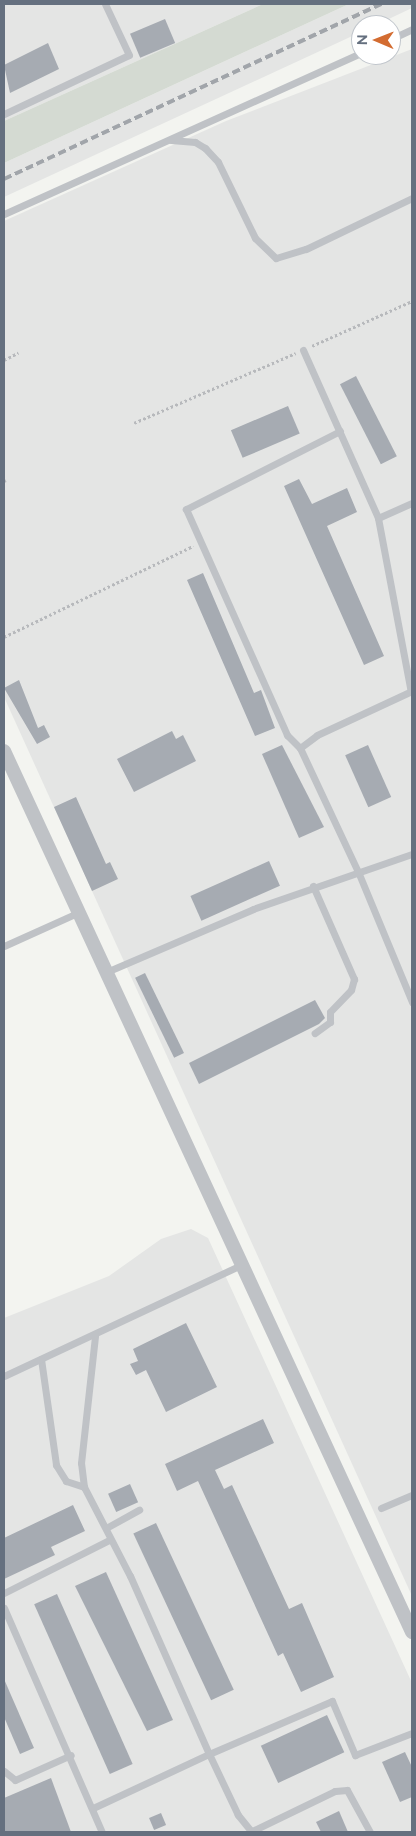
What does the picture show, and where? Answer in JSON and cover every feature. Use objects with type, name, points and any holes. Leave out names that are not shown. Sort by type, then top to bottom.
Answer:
[{"type":"street","points":[[4,751],[104,973],[412,1632]]},
{"type":"lane","points":[[4,114],[129,55],[105,4]]},
{"type":"lane","points":[[4,214],[351,58]]},
{"type":"lane","points":[[168,140],[196,142],[205,148],[218,162],[255,238],[276,258],[306,249],[412,198]]},
{"type":"lane","points":[[300,748],[317,734],[412,691],[378,518],[303,350]]},
{"type":"lane","points":[[340,431],[186,509],[287,735],[300,748],[358,874],[412,1002]]},
{"type":"lane","points":[[378,518],[412,503]]},
{"type":"lane","points":[[104,973],[165,943],[194,937],[313,886],[358,874],[412,854]]},
{"type":"lane","points":[[313,886],[354,979],[351,990],[330,1012],[330,1022],[315,1034]]},
{"type":"lane","points":[[4,946],[77,914]]},
{"type":"lane","points":[[4,1376],[95,1336],[241,1265]]},
{"type":"lane","points":[[95,1336],[81,1463],[84,1487],[106,1528],[109,1540],[130,1576],[238,1815],[250,1832],[335,1790],[348,1790],[370,1832]]},
{"type":"lane","points":[[41,1359],[56,1465],[66,1481],[84,1487]]},
{"type":"lane","points":[[381,1508],[412,1495]]},
{"type":"lane","points":[[106,1528],[139,1510]]},
{"type":"lane","points":[[4,1593],[109,1540]]},
{"type":"lane","points":[[4,1608],[71,1754],[102,1832]]},
{"type":"lane","points":[[93,1808],[209,1754],[332,1701],[355,1755],[412,1733]]},
{"type":"lane","points":[[4,1771],[15,1780],[71,1754]]},
{"type":"path","points":[[134,423],[412,301]]},
{"type":"path","points":[[4,360],[18,353]]},
{"type":"path","points":[[4,637],[201,543]]},
{"type":"shaded area","points":[[4,4],[263,4],[4,121]]},
{"type":"shaded area","points":[[263,4],[349,4],[4,163],[4,121]]},
{"type":"shaded area","points":[[349,4],[412,4],[412,8],[397,15],[351,15],[351,37],[4,197],[4,163]]},
{"type":"shaded area","points":[[412,49],[412,1596],[4,697],[4,221],[226,121],[371,65],[401,65],[401,53]]},
{"type":"shaded area","points":[[191,1229],[208,1238],[412,1683],[412,1832],[4,1832],[4,1318],[109,1276],[161,1239]]},
{"type":"building","points":[[165,19],[175,43],[140,58],[130,34]]},
{"type":"building","points":[[48,43],[59,69],[10,93],[4,65]]},
{"type":"building","points":[[356,376],[397,456],[381,464],[340,384]]},
{"type":"building","points":[[288,406],[300,434],[243,458],[231,430]]},
{"type":"building","points":[[299,479],[312,504],[347,488],[357,512],[327,526],[384,656],[364,665],[284,486]]},
{"type":"building","points":[[203,573],[254,693],[261,690],[275,728],[255,736],[187,580]]},
{"type":"building","points":[[19,680],[38,728],[44,725],[50,737],[37,744],[4,688]]},
{"type":"building","points":[[172,731],[176,739],[183,735],[196,761],[134,792],[117,759]]},
{"type":"building","points":[[282,745],[324,827],[299,838],[262,754]]},
{"type":"building","points":[[368,745],[391,797],[368,807],[345,755]]},
{"type":"building","points":[[76,797],[106,864],[110,862],[118,879],[92,891],[54,807]]},
{"type":"building","points":[[269,861],[280,886],[201,921],[190,896]]},
{"type":"building","points":[[145,973],[184,1053],[174,1058],[135,978]]},
{"type":"building","points":[[315,1000],[325,1018],[319,1024],[199,1084],[189,1063]]},
{"type":"building","points":[[186,1323],[217,1387],[166,1412],[146,1370],[136,1375],[130,1364],[138,1361],[133,1349]]},
{"type":"building","points":[[263,1419],[274,1443],[215,1470],[224,1489],[232,1485],[289,1609],[302,1603],[334,1677],[301,1692],[283,1653],[278,1656],[198,1481],[177,1491],[165,1464]]},
{"type":"building","points":[[130,1484],[138,1502],[116,1512],[108,1494]]},
{"type":"building","points":[[73,1505],[85,1531],[51,1547],[55,1555],[4,1579],[4,1538]]},
{"type":"building","points":[[156,1523],[234,1690],[211,1700],[133,1534]]},
{"type":"building","points":[[106,1572],[173,1720],[147,1731],[75,1586]]},
{"type":"building","points":[[57,1594],[133,1764],[110,1774],[34,1604]]},
{"type":"building","points":[[4,1679],[34,1748],[20,1754],[4,1717]]},
{"type":"building","points":[[327,1715],[344,1752],[278,1783],[261,1746]]},
{"type":"building","points":[[405,1752],[412,1767],[412,1797],[400,1802],[382,1762]]},
{"type":"building","points":[[51,1778],[71,1832],[4,1832],[4,1798]]},
{"type":"building","points":[[339,1811],[348,1832],[321,1832],[316,1822]]},
{"type":"building","points":[[161,1813],[166,1825],[154,1830],[149,1818]]},
{"type":"railway","points":[[4,179],[381,4]]}]
